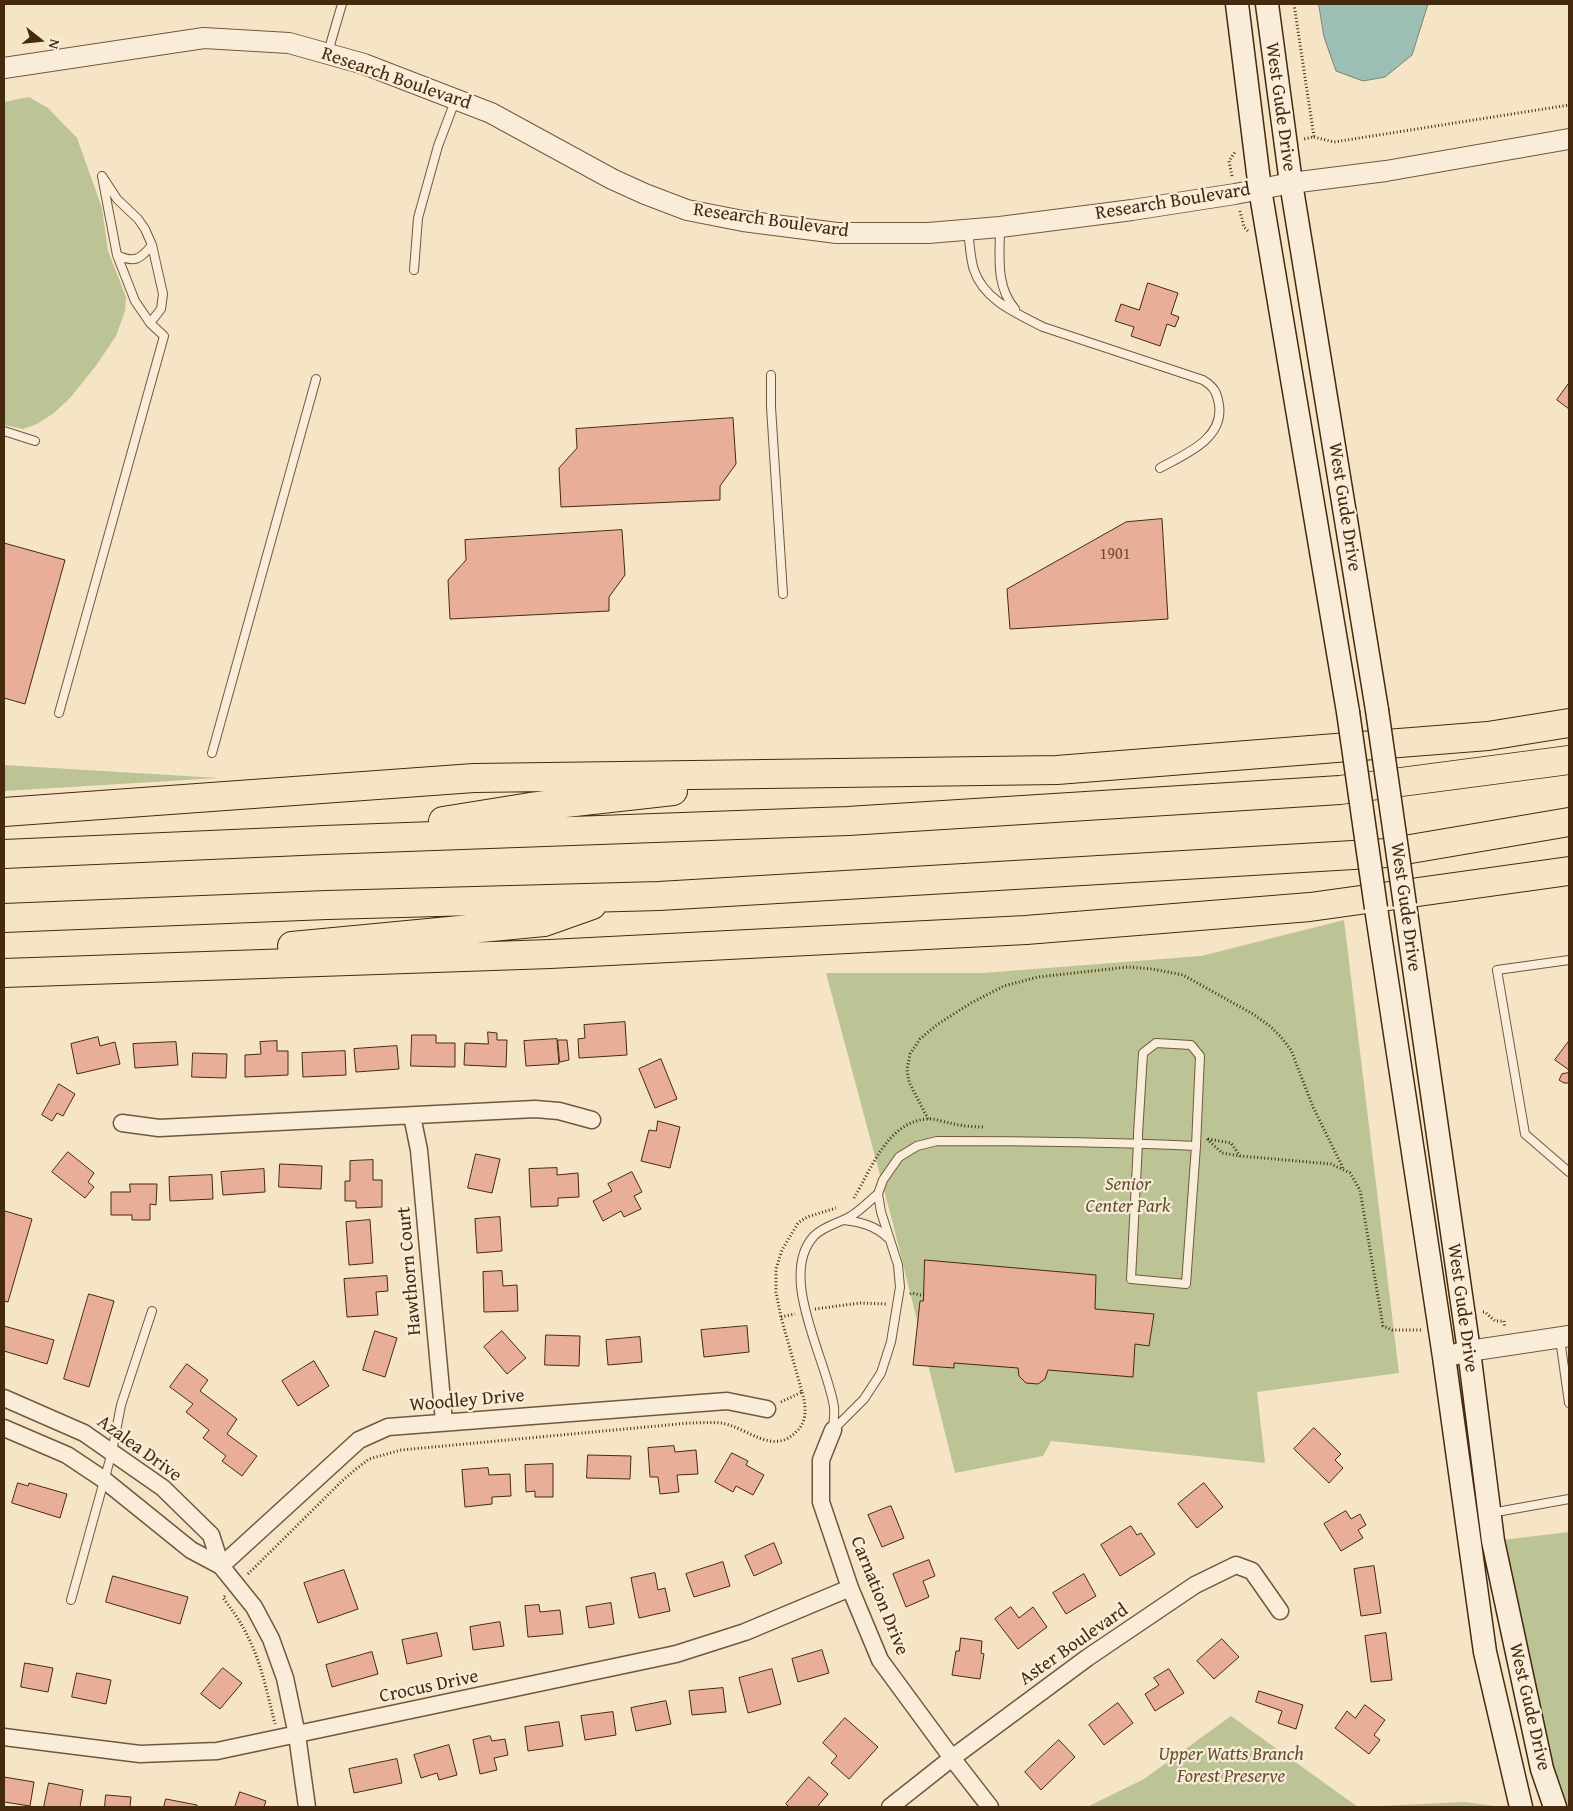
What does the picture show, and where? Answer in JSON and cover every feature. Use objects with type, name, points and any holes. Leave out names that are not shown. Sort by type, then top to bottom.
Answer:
[{"type":"highway","points":[[4,812],[474,778],[1057,770],[1488,736],[1569,724]]},
{"type":"highway","points":[[4,854],[848,821],[1340,790],[1569,760]]},
{"type":"highway","points":[[324,840],[530,807],[836,773]]},
{"type":"highway","points":[[4,918],[327,905],[659,896],[1387,853],[1569,822]]},
{"type":"highway","points":[[11,972],[550,954],[1026,930],[1310,907],[1569,871]]},
{"type":"highway","points":[[11,972],[544,922],[618,896]]},
{"type":"main road","name":"West Gude Drive","points":[[1236,4],[1260,189],[1348,712],[1444,1357],[1485,1652],[1521,1807]]},
{"type":"main road","name":"West Gude Drive","points":[[1267,4],[1291,183],[1377,710],[1469,1351],[1492,1541],[1542,1769],[1554,1807]]},
{"type":"street","name":"Research Boulevard","points":[[4,68],[204,38],[289,43],[364,64],[491,113],[612,180],[687,210],[743,221],[837,233],[928,233],[1000,227],[1132,210],[1291,183],[1386,171],[1569,139]]},
{"type":"street","points":[[122,1123],[159,1128],[535,1109],[559,1111],[592,1120]]},
{"type":"street","name":"Hawthorn Court","points":[[412,1116],[420,1150],[444,1422]]},
{"type":"street","points":[[1444,1357],[1469,1351],[1564,1337]]},
{"type":"street","name":"Azalea Drive","points":[[4,1398],[84,1433],[163,1488],[210,1535],[221,1566],[254,1607],[271,1638],[285,1678],[308,1807]]},
{"type":"street","name":"Woodley Drive","points":[[221,1566],[359,1440],[388,1428],[444,1422],[727,1401],[767,1409]]},
{"type":"street","name":"Azalea Drive","points":[[4,1428],[67,1455],[103,1480],[191,1550],[221,1566]]},
{"type":"street","name":"Carnation Drive","points":[[833,1430],[821,1460],[821,1502],[850,1588],[880,1660],[990,1807]]},
{"type":"street","name":"Aster Boulevard","points":[[890,1807],[952,1758],[1088,1658],[1195,1585],[1236,1565],[1252,1571],[1280,1611]]},
{"type":"street","name":"Crocus Drive","points":[[4,1737],[140,1754],[216,1751],[296,1736],[676,1654],[745,1632],[850,1588]]},
{"type":"lane","points":[[327,54],[342,4]]},
{"type":"lane","points":[[414,270],[418,218],[438,146],[456,99]]},
{"type":"lane","points":[[59,713],[164,336],[150,323],[135,301],[117,255],[102,176],[116,199],[138,219],[152,245],[163,294],[161,308],[150,323]]},
{"type":"lane","points":[[1000,227],[1000,272],[1003,290],[1010,303],[1021,316]]},
{"type":"lane","points":[[967,230],[974,269],[981,286],[990,296],[1021,316],[1043,327],[1203,380],[1213,386],[1218,395],[1220,410],[1217,424],[1212,434],[1206,442],[1160,468]]},
{"type":"lane","points":[[117,255],[125,259],[134,260],[140,258],[152,245]]},
{"type":"lane","points":[[771,374],[771,407],[783,594]]},
{"type":"lane","points":[[212,753],[316,379]]},
{"type":"lane","points":[[4,431],[35,441]]},
{"type":"lane","points":[[1569,960],[1497,970],[1525,1134],[1569,1172]]},
{"type":"lane","points":[[1156,1043],[1191,1045],[1200,1056],[1196,1142],[1186,1284],[1131,1279],[1143,1053],[1156,1043]]},
{"type":"lane","points":[[833,1430],[864,1399],[881,1373],[891,1342],[900,1287],[898,1264],[881,1212],[878,1194],[883,1180],[899,1157],[917,1146],[937,1141],[1196,1142]]},
{"type":"lane","points":[[833,1430],[834,1408],[801,1295],[799,1269],[806,1248],[815,1235],[835,1222],[851,1216],[878,1194]]},
{"type":"lane","points":[[842,1219],[866,1224],[881,1231],[890,1239]]},
{"type":"lane","points":[[71,1600],[112,1452],[121,1405],[152,1311]]},
{"type":"lane","points":[[1564,1337],[1569,1403]]},
{"type":"lane","points":[[1489,1513],[1569,1499]]},
{"type":"path","points":[[1314,137],[1334,142],[1569,105]]},
{"type":"path","points":[[928,1119],[908,1082],[907,1070],[910,1054],[920,1039],[938,1024],[971,1003],[1004,986],[1038,977],[1128,967],[1152,969],[1183,974],[1253,1014],[1281,1036],[1291,1050],[1313,1107],[1344,1168]]},
{"type":"path","points":[[850,1204],[875,1160],[892,1136],[911,1123],[928,1119],[958,1125],[990,1127]]},
{"type":"path","points":[[1196,1142],[1208,1139],[1230,1143],[1240,1156]]},
{"type":"path","points":[[1208,1139],[1222,1153],[1331,1164],[1344,1168],[1350,1173],[1360,1190],[1383,1326],[1392,1330],[1423,1330]]},
{"type":"path","points":[[279,1739],[258,1659],[248,1635],[223,1598],[342,1481],[369,1460],[401,1450],[689,1423],[722,1423],[762,1441],[776,1442],[786,1440],[801,1427],[805,1416],[805,1403],[781,1317],[776,1292],[776,1269],[782,1250],[798,1223],[807,1217],[843,1206]]},
{"type":"path","points":[[781,1317],[806,1311],[860,1303],[882,1304],[897,1302],[912,1292],[924,1296]]},
{"type":"path","points":[[1485,1312],[1496,1321],[1504,1321]]},
{"type":"path","points":[[767,1409],[802,1392]]},
{"type":"green space","points":[[29,97],[48,108],[77,138],[102,208],[108,251],[126,297],[125,311],[116,336],[95,367],[70,398],[54,413],[37,424],[23,429],[4,425],[4,102]]},
{"type":"green space","points":[[4,765],[219,778],[4,791]]},
{"type":"green space","name":"Senior Center Park","points":[[1344,920],[1399,1373],[1257,1392],[1265,1463],[1051,1441],[1043,1456],[955,1473],[893,1224],[826,973],[983,973],[1201,956]]},
{"type":"green space","points":[[1569,1532],[1569,1807],[1555,1807],[1493,1541]]},
{"type":"green space","name":"Upper Watts Branch Forest Preserve","points":[[1231,1716],[1358,1807],[1087,1807],[1144,1779]]},
{"type":"green space","points":[[1465,1802],[1502,1807],[1358,1807]]},
{"type":"water","points":[[1319,4],[1428,4],[1412,55],[1385,77],[1363,81],[1336,71],[1324,37]]},
{"type":"building","points":[[1148,283],[1178,293],[1171,314],[1179,317],[1175,327],[1167,324],[1160,346],[1131,336],[1134,327],[1115,321],[1121,304],[1139,310]]},
{"type":"building","points":[[1569,383],[1569,409],[1557,400]]},
{"type":"building","points":[[733,418],[736,464],[720,486],[720,500],[561,507],[559,468],[577,448],[576,429]]},
{"type":"building","points":[[1162,519],[1168,619],[1010,629],[1007,589],[1126,522]]},
{"type":"building","points":[[622,530],[625,575],[609,597],[609,611],[450,619],[448,580],[466,560],[465,540]]},
{"type":"building","points":[[4,543],[65,560],[25,704],[4,698]]},
{"type":"building","points":[[625,1022],[627,1055],[579,1058],[578,1039],[585,1038],[584,1025]]},
{"type":"building","points":[[488,1032],[497,1033],[497,1040],[507,1040],[506,1067],[464,1065],[465,1043],[488,1044]]},
{"type":"building","points":[[412,1035],[436,1035],[436,1043],[455,1043],[455,1067],[411,1066]]},
{"type":"building","points":[[98,1037],[100,1046],[115,1042],[120,1064],[77,1074],[71,1044]]},
{"type":"building","points":[[557,1039],[559,1064],[526,1066],[524,1041]]},
{"type":"building","points":[[558,1040],[567,1040],[569,1060],[560,1062]]},
{"type":"building","points":[[277,1041],[277,1051],[288,1051],[288,1075],[245,1077],[245,1055],[261,1054],[260,1042]]},
{"type":"building","points":[[1569,1041],[1569,1070],[1555,1060]]},
{"type":"building","points":[[176,1042],[178,1065],[135,1068],[133,1044]]},
{"type":"building","points":[[397,1046],[399,1069],[356,1072],[354,1049]]},
{"type":"building","points":[[345,1051],[346,1075],[303,1077],[302,1053]]},
{"type":"building","points":[[193,1053],[227,1054],[226,1078],[192,1077]]},
{"type":"building","points":[[661,1059],[677,1099],[655,1108],[639,1069]]},
{"type":"building","points":[[1569,1073],[1569,1083],[1559,1080],[1562,1074]]},
{"type":"building","points":[[59,1084],[75,1094],[63,1116],[57,1113],[52,1121],[42,1115]]},
{"type":"building","points":[[658,1121],[680,1127],[670,1168],[641,1161],[649,1130],[656,1131]]},
{"type":"building","points":[[68,1152],[94,1173],[88,1182],[94,1187],[85,1198],[52,1172]]},
{"type":"building","points":[[476,1154],[500,1159],[492,1193],[468,1188]]},
{"type":"building","points":[[373,1160],[373,1180],[382,1180],[382,1207],[356,1208],[356,1201],[345,1201],[345,1181],[350,1181],[350,1161]]},
{"type":"building","points":[[280,1164],[322,1166],[321,1189],[279,1187]]},
{"type":"building","points":[[557,1168],[557,1175],[578,1173],[579,1197],[558,1198],[558,1206],[531,1207],[529,1169]]},
{"type":"building","points":[[264,1169],[265,1192],[223,1195],[221,1172]]},
{"type":"building","points":[[632,1172],[642,1192],[634,1196],[641,1209],[624,1217],[621,1211],[603,1221],[593,1201],[612,1191],[608,1184]]},
{"type":"building","points":[[212,1175],[213,1199],[170,1201],[169,1177]]},
{"type":"building","points":[[130,1184],[157,1184],[156,1205],[150,1204],[150,1220],[132,1220],[132,1215],[111,1215],[111,1192],[130,1192]]},
{"type":"building","points":[[5,1211],[32,1219],[8,1302],[4,1301]]},
{"type":"building","points":[[500,1217],[502,1251],[477,1253],[475,1219]]},
{"type":"building","points":[[370,1220],[373,1263],[349,1265],[346,1222]]},
{"type":"building","points":[[925,1260],[1096,1275],[1095,1309],[1154,1314],[1149,1346],[1135,1344],[1133,1377],[1048,1370],[1045,1379],[1038,1384],[1026,1383],[1019,1376],[1018,1368],[954,1363],[954,1368],[913,1365],[920,1301],[923,1301]]},
{"type":"building","points":[[502,1271],[503,1286],[517,1285],[518,1311],[484,1312],[483,1272]]},
{"type":"building","points":[[387,1276],[388,1291],[376,1292],[378,1315],[347,1317],[344,1279]]},
{"type":"building","points":[[89,1294],[114,1301],[89,1387],[64,1379]]},
{"type":"building","points":[[4,1326],[54,1340],[47,1364],[4,1351]]},
{"type":"building","points":[[747,1326],[749,1352],[704,1357],[701,1330]]},
{"type":"building","points":[[375,1331],[397,1338],[385,1377],[363,1370]]},
{"type":"building","points":[[502,1331],[526,1358],[507,1374],[484,1347]]},
{"type":"building","points":[[546,1335],[580,1336],[579,1366],[545,1365]]},
{"type":"building","points":[[640,1337],[642,1362],[608,1365],[606,1340]]},
{"type":"building","points":[[314,1361],[329,1386],[298,1406],[282,1381]]},
{"type":"building","points":[[187,1364],[208,1380],[200,1391],[237,1419],[227,1434],[257,1456],[242,1476],[222,1461],[226,1456],[203,1438],[209,1430],[186,1412],[193,1404],[170,1387]]},
{"type":"building","points":[[1314,1428],[1341,1454],[1335,1460],[1343,1468],[1329,1483],[1294,1449]]},
{"type":"building","points":[[674,1446],[675,1452],[696,1450],[698,1474],[677,1475],[679,1492],[660,1494],[658,1477],[650,1477],[648,1448]]},
{"type":"building","points":[[732,1453],[748,1461],[746,1465],[764,1475],[753,1495],[736,1486],[733,1492],[715,1482]]},
{"type":"building","points":[[588,1455],[631,1456],[630,1479],[587,1478]]},
{"type":"building","points":[[553,1464],[553,1497],[535,1497],[535,1491],[526,1492],[525,1465]]},
{"type":"building","points":[[488,1468],[489,1475],[510,1474],[511,1496],[492,1497],[492,1504],[465,1507],[462,1470]]},
{"type":"building","points":[[18,1483],[28,1486],[29,1483],[67,1494],[60,1518],[12,1503]]},
{"type":"building","points":[[1204,1483],[1223,1507],[1197,1528],[1178,1504]]},
{"type":"building","points":[[891,1506],[904,1538],[882,1547],[868,1515]]},
{"type":"building","points":[[1346,1511],[1351,1519],[1360,1514],[1366,1525],[1358,1530],[1363,1538],[1341,1551],[1324,1524]]},
{"type":"building","points":[[1131,1526],[1137,1535],[1141,1533],[1155,1554],[1120,1576],[1101,1545]]},
{"type":"building","points":[[774,1543],[782,1563],[754,1576],[745,1556]]},
{"type":"building","points":[[929,1560],[935,1576],[923,1581],[929,1597],[906,1607],[893,1574]]},
{"type":"building","points":[[723,1562],[730,1586],[694,1597],[686,1574]]},
{"type":"building","points":[[1374,1566],[1381,1613],[1361,1616],[1354,1569]]},
{"type":"building","points":[[344,1570],[358,1609],[318,1623],[304,1583]]},
{"type":"building","points":[[655,1573],[658,1590],[665,1588],[670,1611],[639,1618],[631,1578]]},
{"type":"building","points":[[1084,1574],[1096,1596],[1066,1614],[1053,1593]]},
{"type":"building","points":[[113,1576],[188,1597],[180,1624],[106,1602]]},
{"type":"building","points":[[611,1603],[614,1624],[589,1628],[586,1607]]},
{"type":"building","points":[[539,1605],[540,1612],[560,1610],[563,1634],[528,1637],[525,1606]]},
{"type":"building","points":[[1011,1607],[1019,1618],[1033,1607],[1047,1627],[1018,1649],[995,1619]]},
{"type":"building","points":[[500,1622],[504,1646],[473,1650],[470,1627]]},
{"type":"building","points":[[437,1633],[442,1656],[407,1664],[402,1640]]},
{"type":"building","points":[[1386,1633],[1392,1680],[1371,1682],[1365,1636]]},
{"type":"building","points":[[961,1638],[982,1641],[981,1653],[984,1654],[980,1679],[952,1675],[956,1651],[959,1651]]},
{"type":"building","points":[[1222,1639],[1239,1657],[1214,1679],[1197,1661]]},
{"type":"building","points":[[822,1650],[829,1673],[798,1682],[792,1659]]},
{"type":"building","points":[[372,1652],[378,1674],[332,1687],[326,1665]]},
{"type":"building","points":[[25,1663],[53,1668],[48,1692],[21,1687]]},
{"type":"building","points":[[223,1668],[242,1683],[220,1709],[201,1694]]},
{"type":"building","points":[[772,1669],[781,1704],[748,1713],[739,1678]]},
{"type":"building","points":[[1169,1669],[1184,1693],[1155,1711],[1145,1694],[1159,1685],[1154,1678]]},
{"type":"building","points":[[77,1673],[111,1680],[106,1704],[72,1697]]},
{"type":"building","points":[[723,1688],[726,1712],[692,1715],[689,1691]]},
{"type":"building","points":[[1259,1691],[1303,1705],[1296,1729],[1278,1723],[1282,1711],[1256,1702]]},
{"type":"building","points":[[666,1701],[671,1724],[636,1731],[631,1708]]},
{"type":"building","points":[[1118,1703],[1133,1723],[1104,1745],[1089,1725]]},
{"type":"building","points":[[1365,1705],[1385,1720],[1374,1735],[1380,1740],[1369,1754],[1335,1728],[1347,1711],[1355,1718]]},
{"type":"building","points":[[613,1712],[616,1735],[585,1740],[581,1716]]},
{"type":"building","points":[[845,1718],[878,1747],[849,1779],[831,1763],[837,1756],[823,1743]]},
{"type":"building","points":[[559,1722],[563,1746],[528,1751],[525,1727]]},
{"type":"building","points":[[490,1736],[492,1741],[505,1739],[508,1755],[494,1758],[497,1770],[480,1774],[473,1740]]},
{"type":"building","points":[[1059,1740],[1075,1757],[1041,1790],[1025,1772]]},
{"type":"building","points":[[449,1745],[457,1775],[439,1780],[437,1773],[421,1778],[414,1755]]},
{"type":"building","points":[[397,1759],[402,1783],[354,1793],[349,1769]]},
{"type":"building","points":[[4,1777],[34,1782],[30,1806],[4,1802]]},
{"type":"building","points":[[809,1777],[828,1794],[817,1807],[789,1807],[786,1804]]},
{"type":"building","points":[[49,1783],[83,1790],[80,1807],[44,1807]]},
{"type":"building","points":[[240,1792],[266,1801],[264,1807],[235,1807]]},
{"type":"building","points":[[106,1795],[131,1797],[130,1807],[105,1807]]},
{"type":"building","points":[[166,1799],[197,1805],[197,1807],[164,1807]]}]
